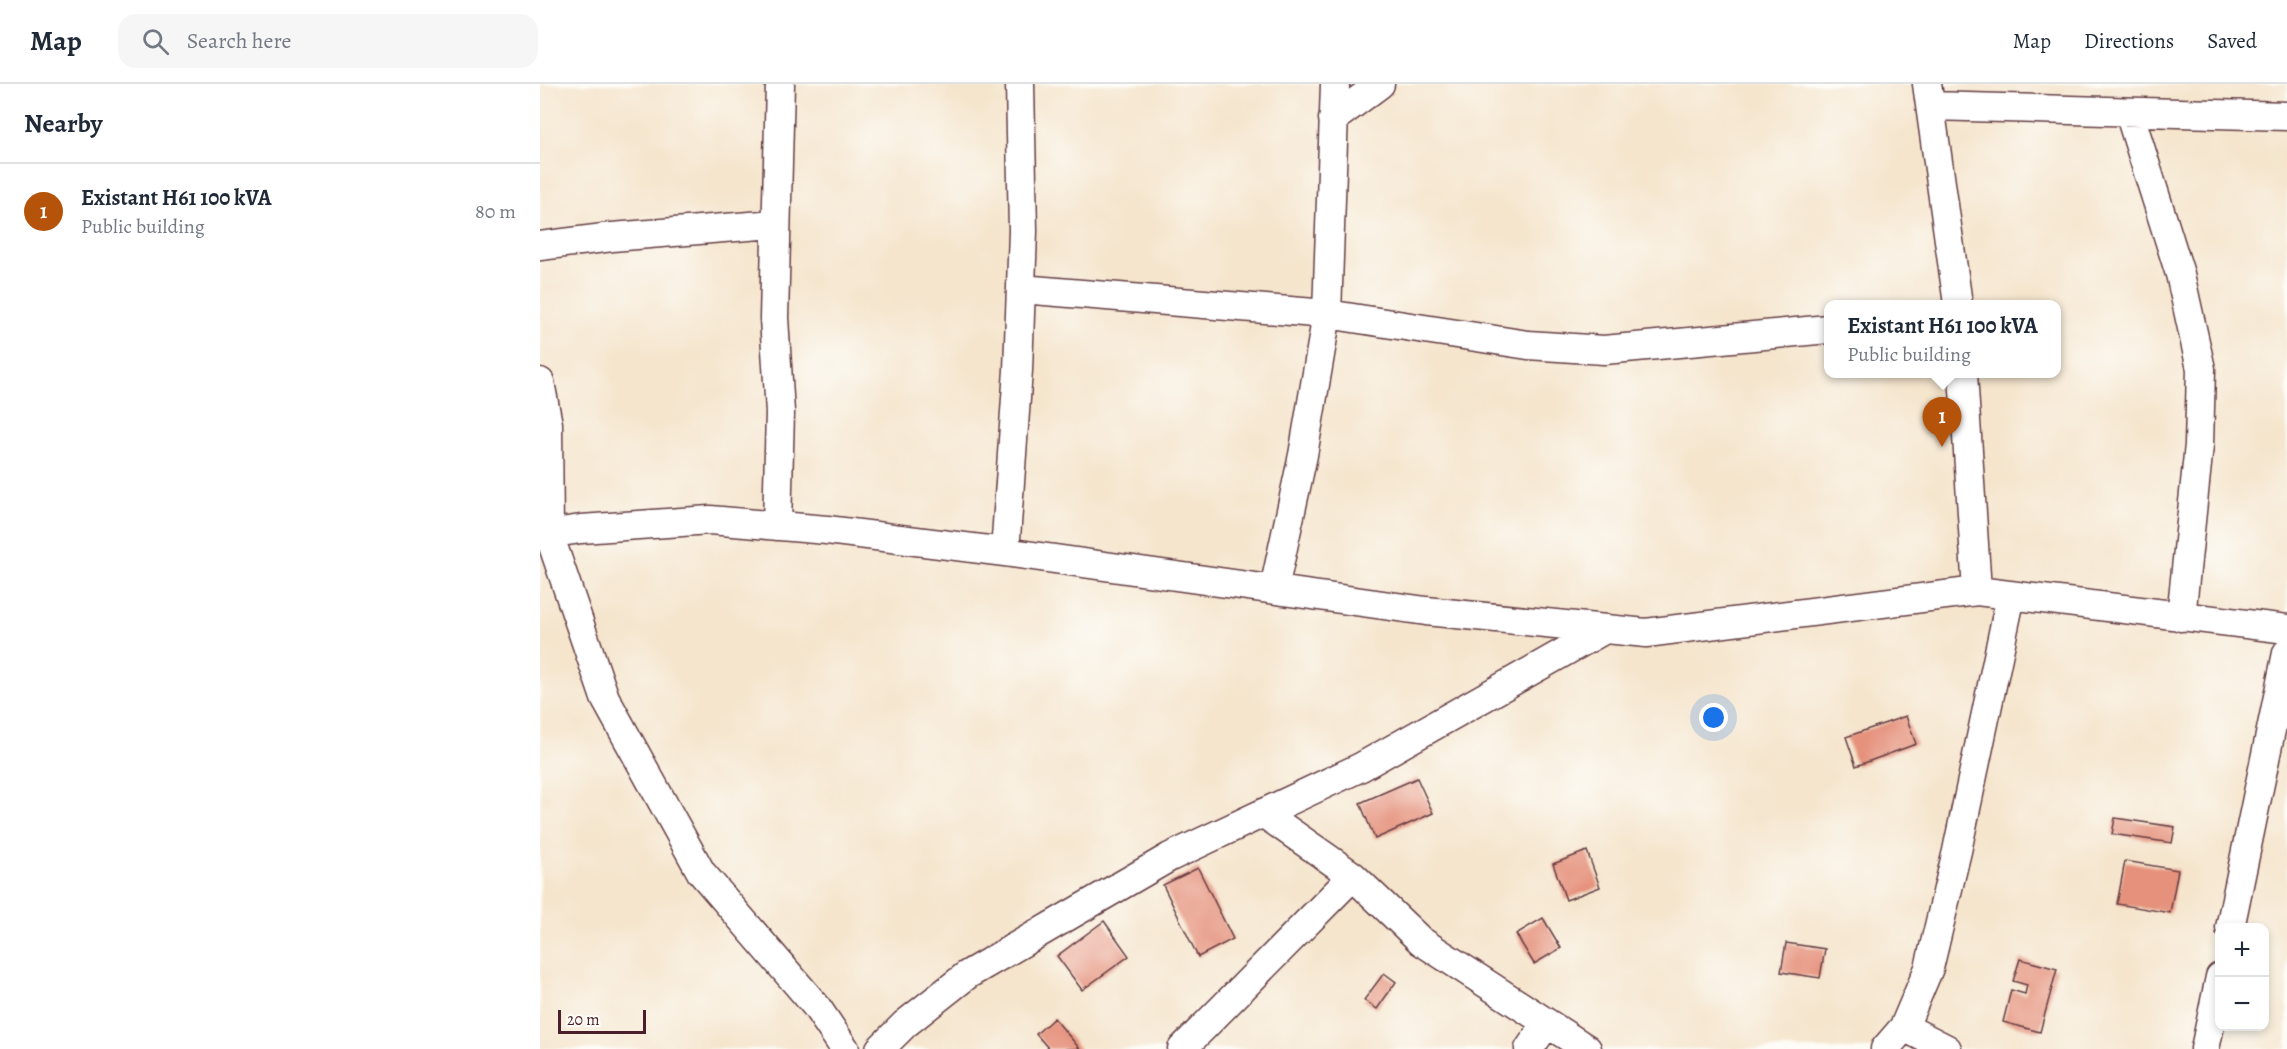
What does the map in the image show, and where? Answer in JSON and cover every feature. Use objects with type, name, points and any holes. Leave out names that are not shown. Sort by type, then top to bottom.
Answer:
[{"type":"street","points":[[777,526],[780,412],[774,318],[780,84]]},
{"type":"street","points":[[1005,552],[1023,231],[1020,84]]},
{"type":"street","points":[[1274,589],[1303,455],[1327,314],[1335,84]]},
{"type":"street","points":[[1333,119],[1380,84]]},
{"type":"street","points":[[1957,300],[1929,95],[2129,112],[2287,116]]},
{"type":"street","points":[[2129,112],[2180,274],[2202,369],[2199,445],[2181,616]]},
{"type":"street","points":[[540,246],[612,237],[776,224]]},
{"type":"street","points":[[1021,289],[1327,314],[1528,345],[1604,350],[1824,329]]},
{"type":"street","points":[[1963,378],[1977,591]]},
{"type":"street","points":[[540,382],[548,424],[544,535],[605,698],[701,872],[816,1006],[845,1049]]},
{"type":"street","points":[[544,535],[581,529],[710,520],[1005,552],[1426,611],[1646,633],[1977,591],[2287,629]]},
{"type":"street","points":[[1885,1049],[1904,1027],[1929,968],[1957,851],[2011,595]]},
{"type":"street","points":[[880,1049],[905,1024],[967,975],[1170,857],[1361,767],[1605,629]]},
{"type":"street","points":[[2231,923],[2287,653]]},
{"type":"street","points":[[1263,813],[1353,876],[1421,941],[1587,1049]]},
{"type":"street","points":[[1182,1049],[1353,876]]},
{"type":"street","points":[[2205,1049],[2220,977]]},
{"type":"street","points":[[1528,1049],[1546,1023]]},
{"type":"street","points":[[1904,1027],[1947,1049]]},
{"type":"building","points":[[1906,716],[1916,744],[1856,766],[1846,737]]},
{"type":"building","points":[[1417,778],[1433,813],[1375,839],[1360,803]]},
{"type":"building","points":[[2115,818],[2175,827],[2172,843],[2112,834]]},
{"type":"building","points":[[1587,851],[1600,887],[1566,900],[1553,864]]},
{"type":"building","points":[[2125,861],[2178,870],[2170,913],[2117,904]]},
{"type":"building","points":[[1198,868],[1233,939],[1198,957],[1163,885]]},
{"type":"building","points":[[1543,918],[1561,948],[1534,964],[1516,934]]},
{"type":"building","points":[[1104,921],[1129,956],[1082,990],[1057,956]]},
{"type":"building","points":[[1786,943],[1825,949],[1820,978],[1781,972]]},
{"type":"building","points":[[2020,959],[2057,969],[2040,1032],[2003,1022],[2011,990],[2025,994],[2027,985],[2013,981]]},
{"type":"building","points":[[1384,973],[1396,982],[1377,1009],[1364,1000]]},
{"type":"building","points":[[1054,1018],[1080,1049],[1049,1049],[1036,1034]]},
{"type":"place","name":"Existant H61 100 kVA","points":[[1942,447]]}]
